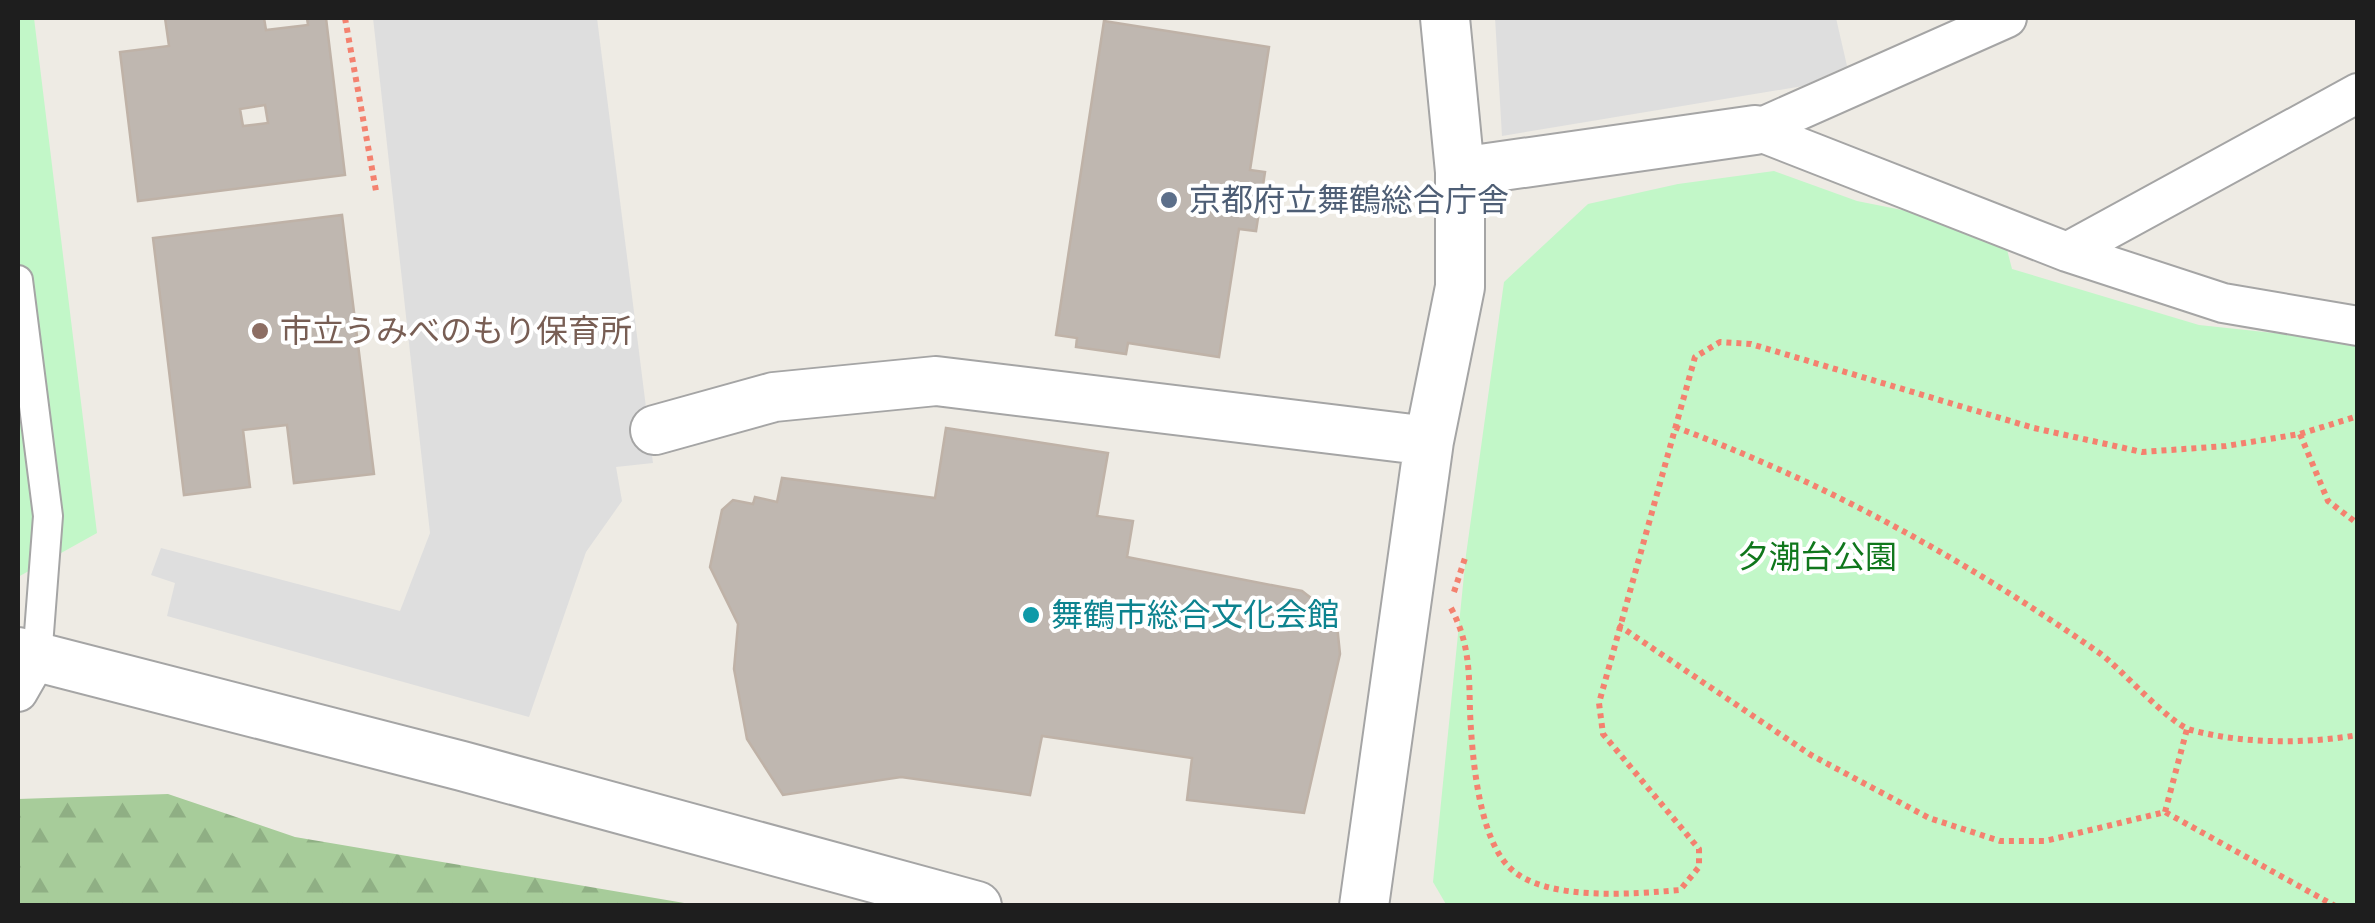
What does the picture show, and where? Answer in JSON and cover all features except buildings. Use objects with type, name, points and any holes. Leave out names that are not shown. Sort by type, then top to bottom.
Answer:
[{"type":"street","points":[[1364,906],[1430,441],[1460,287],[1460,172],[1445,18]]},
{"type":"street","points":[[1460,172],[1755,130],[2008,18]]},
{"type":"street","points":[[2066,252],[2358,92]]},
{"type":"street","points":[[1755,130],[2066,252],[2224,303],[2358,326]]},
{"type":"street","points":[[18,280],[48,516],[24,667],[388,746],[977,906]]},
{"type":"street","points":[[654,430],[774,397],[936,380],[1430,441]]},
{"type":"path","points":[[344,18],[376,190]]},
{"type":"path","points":[[1466,554],[1450,606],[1465,635],[1470,664],[1470,715],[1483,819],[1508,866],[1540,886],[1626,894],[1680,890],[1699,867],[1699,849],[1603,734],[1599,703],[1695,357],[1720,342],[1751,344],[2034,428],[2142,452],[2226,446],[2300,434],[2358,416]]},
{"type":"path","points":[[1676,427],[1766,460],[1896,526],[2100,654],[2187,730],[2309,743],[2358,735]]},
{"type":"path","points":[[2300,434],[2328,501],[2343,517],[2358,524]]},
{"type":"path","points":[[1618,625],[1811,755],[1930,818],[2000,841],[2045,841],[2141,814],[2165,812],[2335,906]]},
{"type":"path","points":[[2165,812],[2187,730]]},
{"type":"green space","points":[[18,18],[34,18],[97,533],[18,577]]},
{"type":"green space","name":"夕潮台公園","points":[[1774,171],[1857,201],[2002,230],[2012,269],[2199,325],[2357,342],[2357,905],[1447,906],[1433,882],[1466,555],[1504,282],[1588,204],[1678,184]]},
{"type":"green space","points":[[168,794],[295,837],[696,905],[18,905],[18,799]]},
{"type":"shaded area","points":[[373,18],[597,18],[653,463],[616,467],[622,501],[586,552],[529,717],[167,616],[175,583],[151,575],[161,548],[400,611],[430,533]]},
{"type":"shaded area","points":[[1495,18],[1836,18],[1847,66],[1803,86],[1502,136]]},
{"type":"place","name":"京都府立舞鶴総合庁舎","points":[[1169,200]]},
{"type":"place","name":"市立うみべのもり保育所","points":[[260,331]]},
{"type":"place","name":"舞鶴市総合文化会館","points":[[1031,615]]}]
